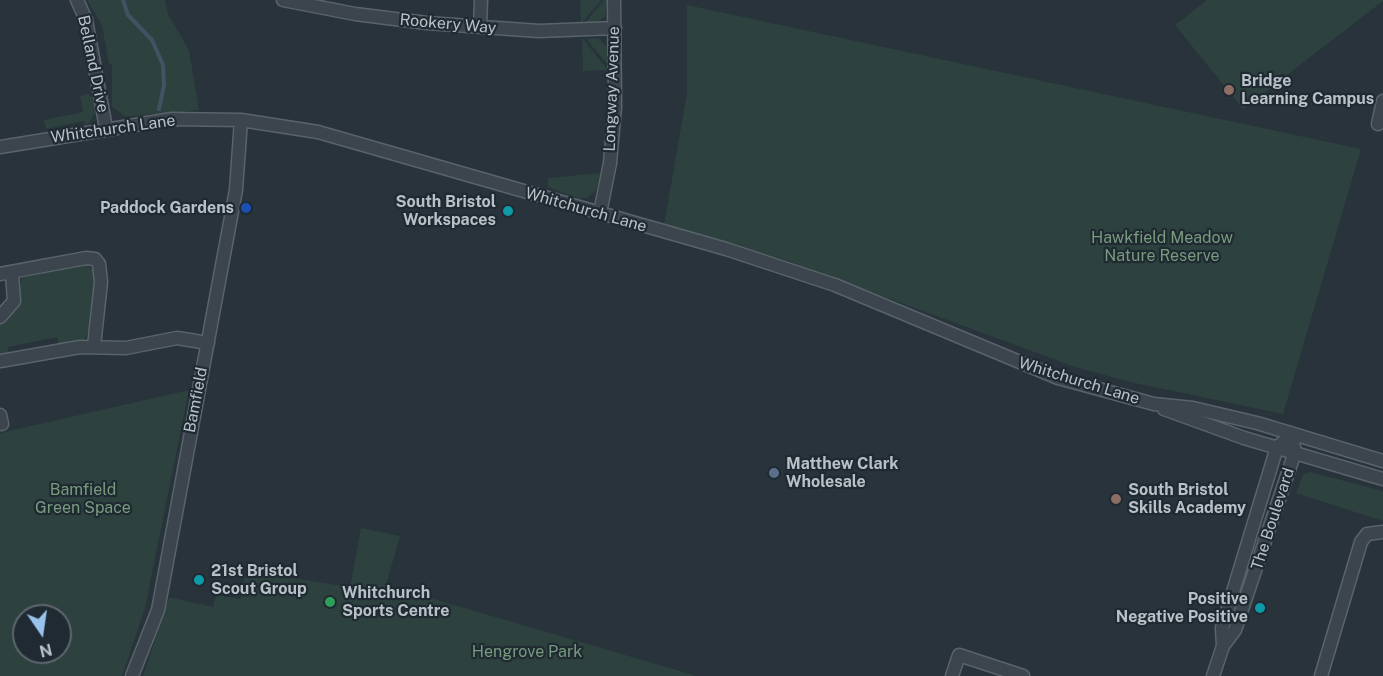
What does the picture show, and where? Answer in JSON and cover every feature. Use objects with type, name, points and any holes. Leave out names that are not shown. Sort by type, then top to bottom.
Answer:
[{"type":"street","name":"Belland Drive","points":[[77,0],[86,20],[106,128]]},
{"type":"street","name":"Rookery Way","points":[[283,0],[354,14],[480,27],[539,31],[615,28]]},
{"type":"street","points":[[480,27],[481,0]]},
{"type":"street","name":"Longway Avenue","points":[[600,213],[614,127],[614,0]]},
{"type":"street","points":[[1378,124],[1383,101]]},
{"type":"street","name":"Whitchurch Lane","points":[[0,147],[172,119],[241,120],[318,132],[726,249],[835,285],[1043,372],[1154,404],[1182,417],[1383,479]]},
{"type":"street","name":"Bamfield","points":[[132,676],[158,610],[236,190],[241,120]]},
{"type":"street","points":[[0,317],[14,301],[6,273],[86,258],[94,259],[99,264],[101,282],[94,346]]},
{"type":"street","points":[[0,361],[94,346],[126,348],[177,338],[208,343]]},
{"type":"street","name":"Whitchurch Lane","points":[[1154,404],[1193,408],[1291,433],[1383,461]]},
{"type":"street","name":"The Boulevard","points":[[1223,646],[1222,628],[1277,447],[1291,433]]},
{"type":"street","name":"The Boulevard","points":[[1213,676],[1223,646],[1235,630],[1295,452],[1291,433]]},
{"type":"street","points":[[1321,676],[1361,542],[1367,534],[1383,532]]},
{"type":"street","points":[[952,676],[959,655],[1023,676]]},
{"type":"green space","points":[[87,0],[165,0],[168,14],[189,50],[199,110],[125,116],[112,107],[112,64],[109,64],[102,25]]},
{"type":"green space","points":[[580,0],[601,0],[581,24]]},
{"type":"green space","points":[[604,0],[607,0],[605,17],[596,22],[585,23]]},
{"type":"green space","points":[[1207,0],[1383,1],[1243,109],[1175,25]]},
{"type":"green space","name":"Hawkfield Meadow Nature Reserve","points":[[687,5],[1361,149],[1283,414],[1130,382],[1075,367],[785,260],[664,225],[687,93]]},
{"type":"green space","points":[[598,38],[608,48],[609,66],[586,39]]},
{"type":"green space","points":[[583,39],[608,70],[583,71]]},
{"type":"green space","points":[[88,94],[95,99],[97,110],[89,123],[85,125],[84,121],[46,129],[44,120],[83,112],[80,96]]},
{"type":"green space","points":[[600,173],[596,191],[587,198],[578,198],[548,187],[548,178]]},
{"type":"green space","points":[[84,263],[95,272],[96,278],[88,332],[84,340],[59,346],[57,337],[8,347],[9,355],[0,355],[0,324],[18,307],[22,278]]},
{"type":"green space","name":"Bamfield Green Space","points":[[189,390],[145,608],[122,676],[0,676],[0,433]]},
{"type":"green space","points":[[1310,472],[1383,491],[1383,521],[1296,493],[1303,475]]},
{"type":"green space","name":"Whitchurch Sports Centre","points":[[361,528],[400,536],[386,585],[697,676],[143,676],[169,597],[213,607],[216,595],[241,599],[246,571],[350,587]]},
{"type":"waterway","points":[[123,0],[128,15],[152,40],[163,65],[164,85],[159,109]]},
{"type":"place","name":"Bridge Learning Campus","points":[[1229,90]]},
{"type":"place","name":"Paddock Gardens","points":[[246,208]]},
{"type":"place","name":"South Bristol Workspaces","points":[[508,211]]},
{"type":"place","name":"Matthew Clark Wholesale","points":[[774,473]]},
{"type":"place","name":"South Bristol Skills Academy","points":[[1116,499]]},
{"type":"place","name":"21st Bristol Scout Group","points":[[199,580]]},
{"type":"place","name":"Whitchurch Sports Centre","points":[[330,602]]},
{"type":"place","name":"Positive Negative Positive","points":[[1260,608]]},
{"type":"park label","name":"Hengrove Park","points":[[527,652]]}]
